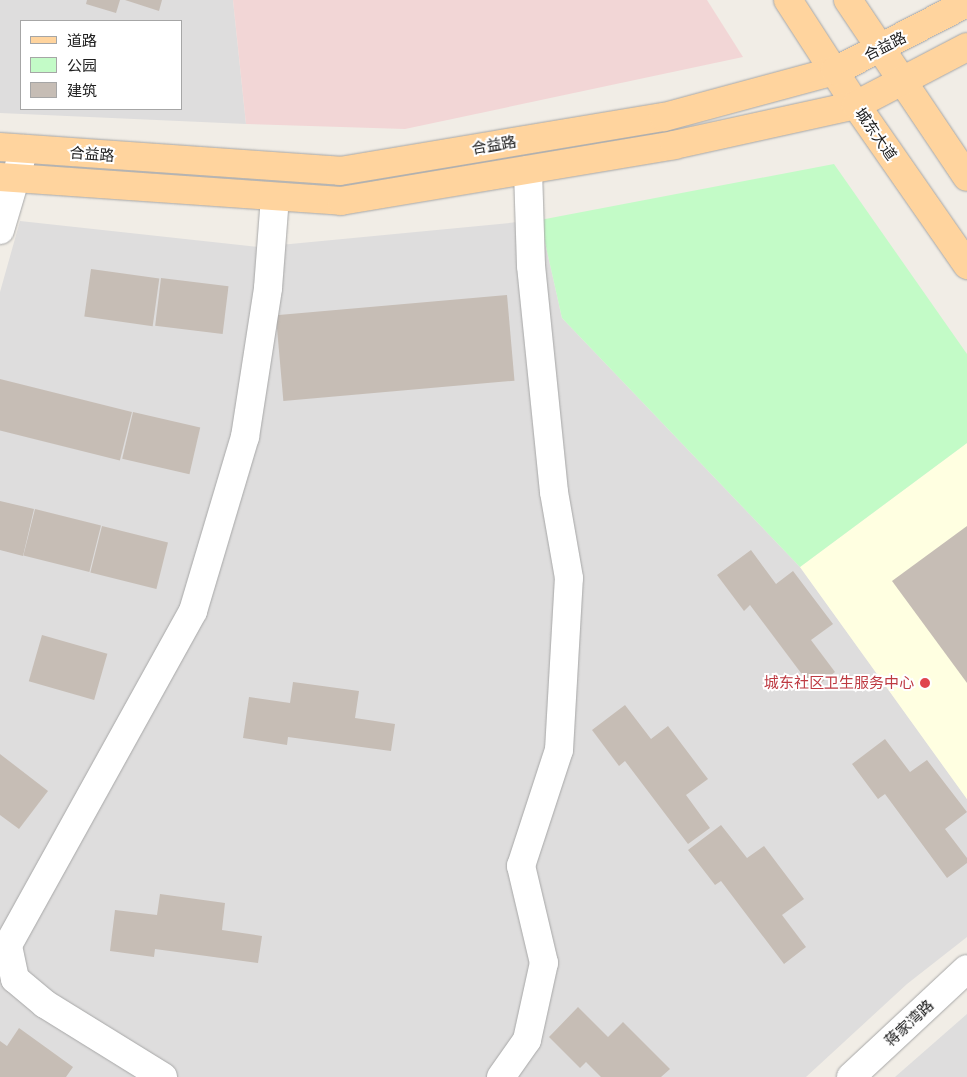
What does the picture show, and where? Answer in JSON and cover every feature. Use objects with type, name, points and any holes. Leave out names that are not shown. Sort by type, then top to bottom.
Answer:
[{"type":"main road","name":"城东大道","points":[[788,0],[856,105],[967,265]]},
{"type":"main road","points":[[848,0],[967,177]]},
{"type":"main road","name":"合益路","points":[[12,148],[340,172],[664,117],[835,70],[967,3]]},
{"type":"main road","name":"合益路","points":[[7,178],[341,202],[674,145],[856,105],[967,47]]},
{"type":"street","points":[[0,230],[12,148]]},
{"type":"street","points":[[501,1077],[527,1040],[544,962],[521,866],[559,750],[569,578],[554,492],[531,266],[528,170]]},
{"type":"street","points":[[163,1077],[45,1004],[14,979],[8,945],[193,610],[245,437],[268,288],[275,197]]},
{"type":"street","name":"蒋家湾路","points":[[851,1077],[967,969]]},
{"type":"shaded area","points":[[0,0],[233,0],[246,124],[0,113]]},
{"type":"shaded area","points":[[233,0],[707,0],[743,57],[405,129],[246,124]]},
{"type":"shaded area","points":[[540,220],[562,318],[800,567],[967,799],[967,937],[907,984],[806,1077],[0,1077],[0,292],[20,221],[259,247]]},
{"type":"shaded area","name":"城东社区卫生服务中心","points":[[967,443],[967,799],[800,567]]},
{"type":"shaded area","points":[[967,1014],[967,1077],[895,1077]]},
{"type":"green space","points":[[834,164],[967,354],[967,443],[800,567],[562,318],[540,220]]},
{"type":"building","points":[[87,0],[120,0],[116,13],[86,4]]},
{"type":"building","points":[[125,0],[162,0],[159,11]]},
{"type":"building","points":[[91,269],[159,279],[153,326],[84,317]]},
{"type":"building","points":[[161,278],[228,286],[223,334],[155,326]]},
{"type":"building","points":[[507,295],[514,381],[283,401],[276,315]]},
{"type":"building","points":[[0,379],[132,412],[120,460],[0,431]]},
{"type":"building","points":[[133,412],[200,428],[189,474],[122,459]]},
{"type":"building","points":[[0,501],[34,509],[23,556],[0,550]]},
{"type":"building","points":[[35,509],[101,525],[89,572],[23,556]]},
{"type":"building","points":[[102,526],[168,542],[156,589],[90,573]]},
{"type":"building","points":[[967,526],[967,683],[892,581]]},
{"type":"building","points":[[751,550],[776,584],[793,571],[833,624],[811,640],[835,672],[813,689],[750,605],[744,611],[717,575]]},
{"type":"building","points":[[42,635],[107,654],[94,700],[29,681]]},
{"type":"building","points":[[293,682],[359,691],[355,718],[395,724],[391,751],[288,737],[287,745],[243,738],[249,697],[290,703]]},
{"type":"building","points":[[625,705],[651,739],[668,726],[708,779],[686,795],[710,828],[688,844],[625,761],[619,766],[592,730]]},
{"type":"building","points":[[885,739],[910,772],[927,760],[967,812],[945,829],[967,858],[967,863],[947,878],[885,794],[878,799],[852,764]]},
{"type":"building","points":[[0,754],[48,791],[19,829],[0,815]]},
{"type":"building","points":[[721,825],[747,858],[764,846],[804,899],[782,915],[806,947],[784,964],[721,881],[715,885],[688,850]]},
{"type":"building","points":[[160,894],[225,903],[222,930],[262,936],[258,963],[155,949],[154,957],[110,951],[115,910],[157,915]]},
{"type":"building","points":[[578,1007],[608,1037],[623,1022],[670,1069],[661,1077],[601,1077],[586,1062],[580,1068],[549,1037]]},
{"type":"building","points":[[19,1028],[73,1067],[66,1077],[0,1077],[0,1041],[7,1046]]},
{"type":"place","name":"城东社区卫生服务中心","points":[[925,683]]}]
